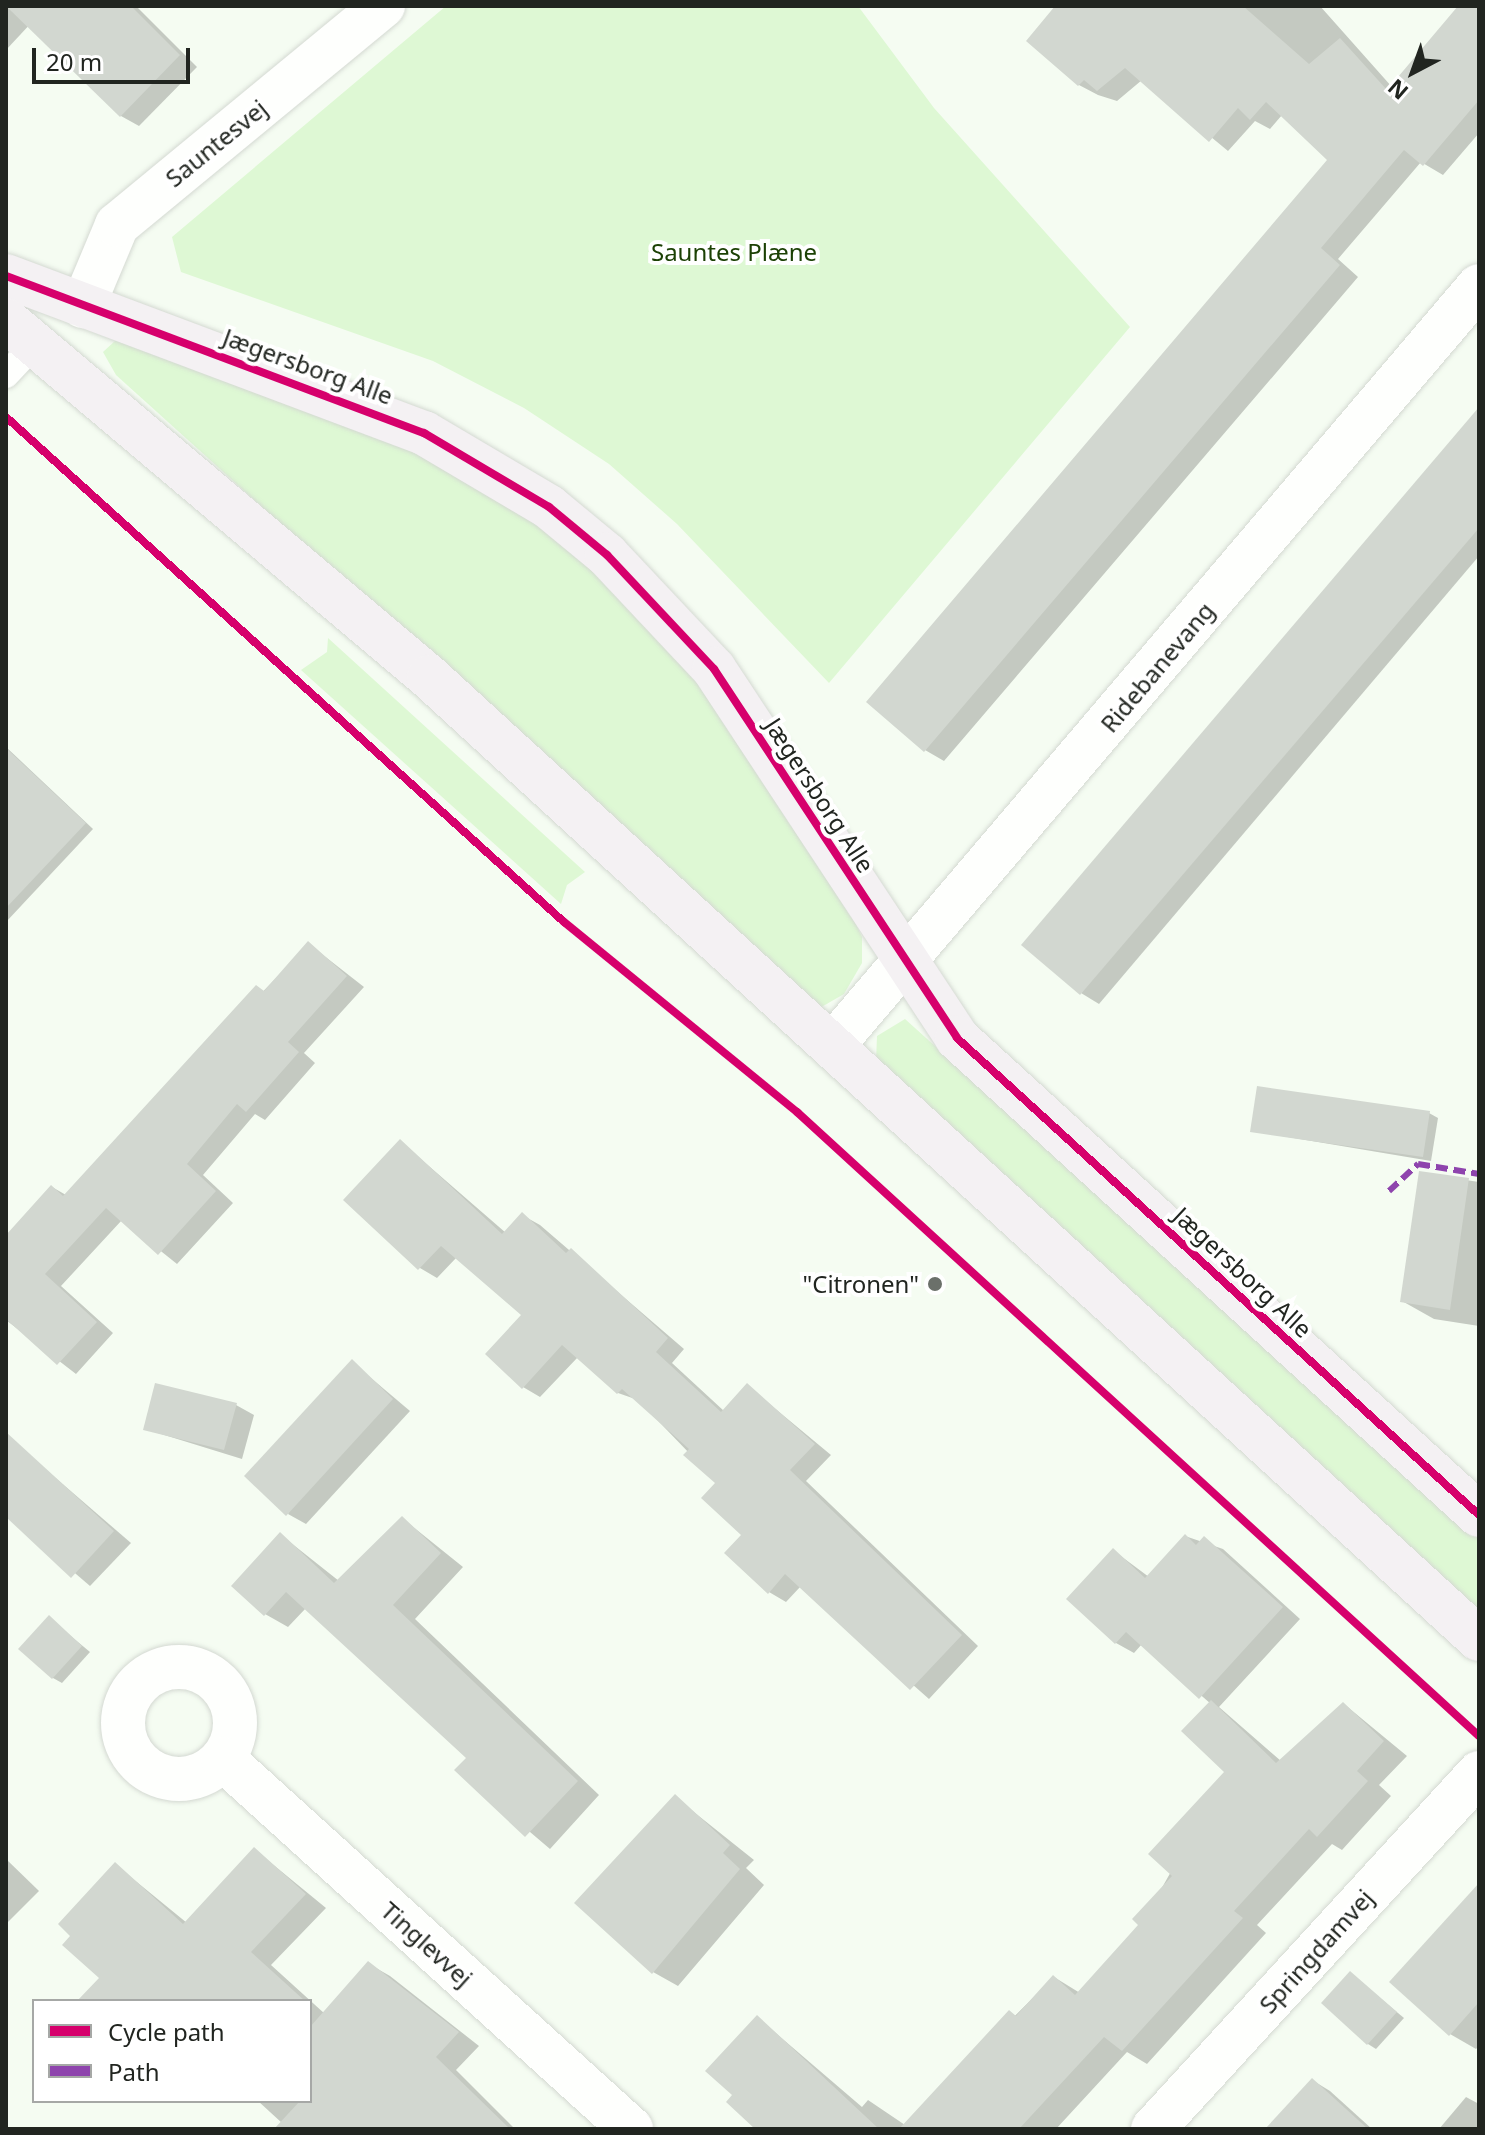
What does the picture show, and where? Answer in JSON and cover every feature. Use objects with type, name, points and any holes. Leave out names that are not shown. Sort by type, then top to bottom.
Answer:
[{"type":"street","name":"Sauntesvej","points":[[83,306],[117,225],[383,6]]},
{"type":"street","name":"Jægersborg Alle","points":[[6,276],[370,409],[549,507],[662,608],[714,669],[904,965],[957,1038],[1479,1515]]},
{"type":"street","name":"Ridebanevang","points":[[832,1046],[1479,286]]},
{"type":"street","points":[[83,306],[16,346],[429,677],[1479,1639]]},
{"type":"street","name":"Tinglevvej","points":[[223,1759],[631,2129]]},
{"type":"street","name":"Springdamvej","points":[[1153,2129],[1479,1773]]},
{"type":"green space","name":"Sauntes Plæne","points":[[446,6],[858,6],[934,108],[1130,327],[829,683],[677,524],[609,464],[524,408],[433,361],[181,272],[172,237]]},
{"type":"green space","points":[[116,340],[352,420],[471,476],[595,568],[703,689],[850,912],[862,937],[862,963],[844,994],[818,1009],[116,375],[103,352]]},
{"type":"green space","points":[[328,638],[585,872],[567,885],[561,904],[301,670],[327,652]]},
{"type":"green space","points":[[905,1019],[1479,1537],[1479,1615],[876,1062],[877,1036]]},
{"type":"building","points":[[6,6],[131,6],[180,55],[120,117]]},
{"type":"building","points":[[1055,6],[1243,6],[1309,64],[1340,38],[1387,90],[1458,6],[1479,6],[1479,100],[1423,166],[1404,150],[1321,248],[1340,265],[924,752],[866,702],[1327,160],[1266,102],[1250,120],[1238,108],[1209,142],[1125,68],[1097,91],[1084,80],[1078,86],[1026,41]]},
{"type":"building","points":[[1479,407],[1479,528],[1080,995],[1021,945]]},
{"type":"building","points":[[6,748],[86,823],[6,908]]},
{"type":"building","points":[[308,941],[347,976],[288,1042],[299,1052],[246,1112],[237,1104],[187,1164],[216,1191],[158,1255],[106,1208],[45,1274],[97,1322],[57,1365],[6,1319],[6,1235],[51,1185],[63,1196],[256,985],[264,991]]},
{"type":"building","points":[[1257,1086],[1430,1111],[1423,1157],[1250,1132]]},
{"type":"building","points":[[400,1139],[502,1234],[522,1212],[566,1253],[571,1248],[668,1338],[656,1352],[721,1412],[747,1383],[815,1444],[790,1470],[962,1635],[910,1690],[785,1574],[768,1594],[724,1553],[741,1535],[701,1498],[715,1483],[683,1455],[689,1449],[622,1389],[617,1394],[562,1345],[522,1389],[485,1354],[521,1315],[441,1246],[418,1270],[343,1200]]},
{"type":"building","points":[[1419,1171],[1469,1178],[1450,1310],[1400,1302]]},
{"type":"building","points":[[352,1359],[393,1399],[286,1516],[244,1476]]},
{"type":"building","points":[[155,1383],[237,1403],[224,1450],[143,1430]]},
{"type":"building","points":[[6,1432],[114,1531],[71,1578],[6,1517]]},
{"type":"building","points":[[402,1516],[441,1553],[393,1605],[578,1781],[525,1837],[454,1770],[466,1758],[286,1592],[264,1616],[231,1586],[280,1532],[334,1583]]},
{"type":"building","points":[[1185,1534],[1196,1545],[1204,1536],[1283,1607],[1199,1699],[1126,1632],[1115,1644],[1066,1599],[1113,1548],[1145,1578]]},
{"type":"building","points":[[49,1615],[82,1646],[52,1679],[18,1649]]},
{"type":"building","points":[[1211,1700],[1276,1763],[1343,1702],[1384,1741],[1357,1771],[1368,1781],[1317,1837],[1309,1829],[1234,1911],[1243,1918],[1122,2051],[1104,2037],[1019,2129],[899,2129],[1009,2010],[1016,2016],[1053,1975],[1075,1995],[1138,1925],[1132,1919],[1172,1876],[1148,1854],[1224,1772],[1181,1731]]},
{"type":"building","points":[[675,1794],[730,1845],[723,1853],[740,1869],[652,1974],[574,1903]]},
{"type":"building","points":[[254,1847],[306,1894],[251,1952],[303,1999],[79,1999],[99,1978],[62,1945],[70,1936],[58,1924],[115,1862],[183,1924]]},
{"type":"building","points":[[1479,1883],[1479,2002],[1449,2036],[1389,1982]]},
{"type":"building","points":[[368,1961],[459,2032],[436,2057],[510,2129],[274,2129],[298,2103],[312,2103],[312,2025]]},
{"type":"building","points":[[1350,1971],[1397,2012],[1367,2045],[1321,2003]]},
{"type":"building","points":[[757,2015],[879,2129],[755,2129],[726,2102],[732,2095],[705,2071]]},
{"type":"building","points":[[1312,2078],[1368,2129],[1265,2129]]},
{"type":"marked path","points":[[1389,1191],[1418,1164],[1479,1174]]},
{"type":"cycle path","points":[[6,276],[424,433],[549,507],[607,555],[714,669],[957,1038],[1479,1515]]},
{"type":"cycle path","points":[[6,417],[564,922],[797,1112],[1479,1736]]},
{"type":"place","name":"\"Citronen\"","points":[[935,1284]]}]
